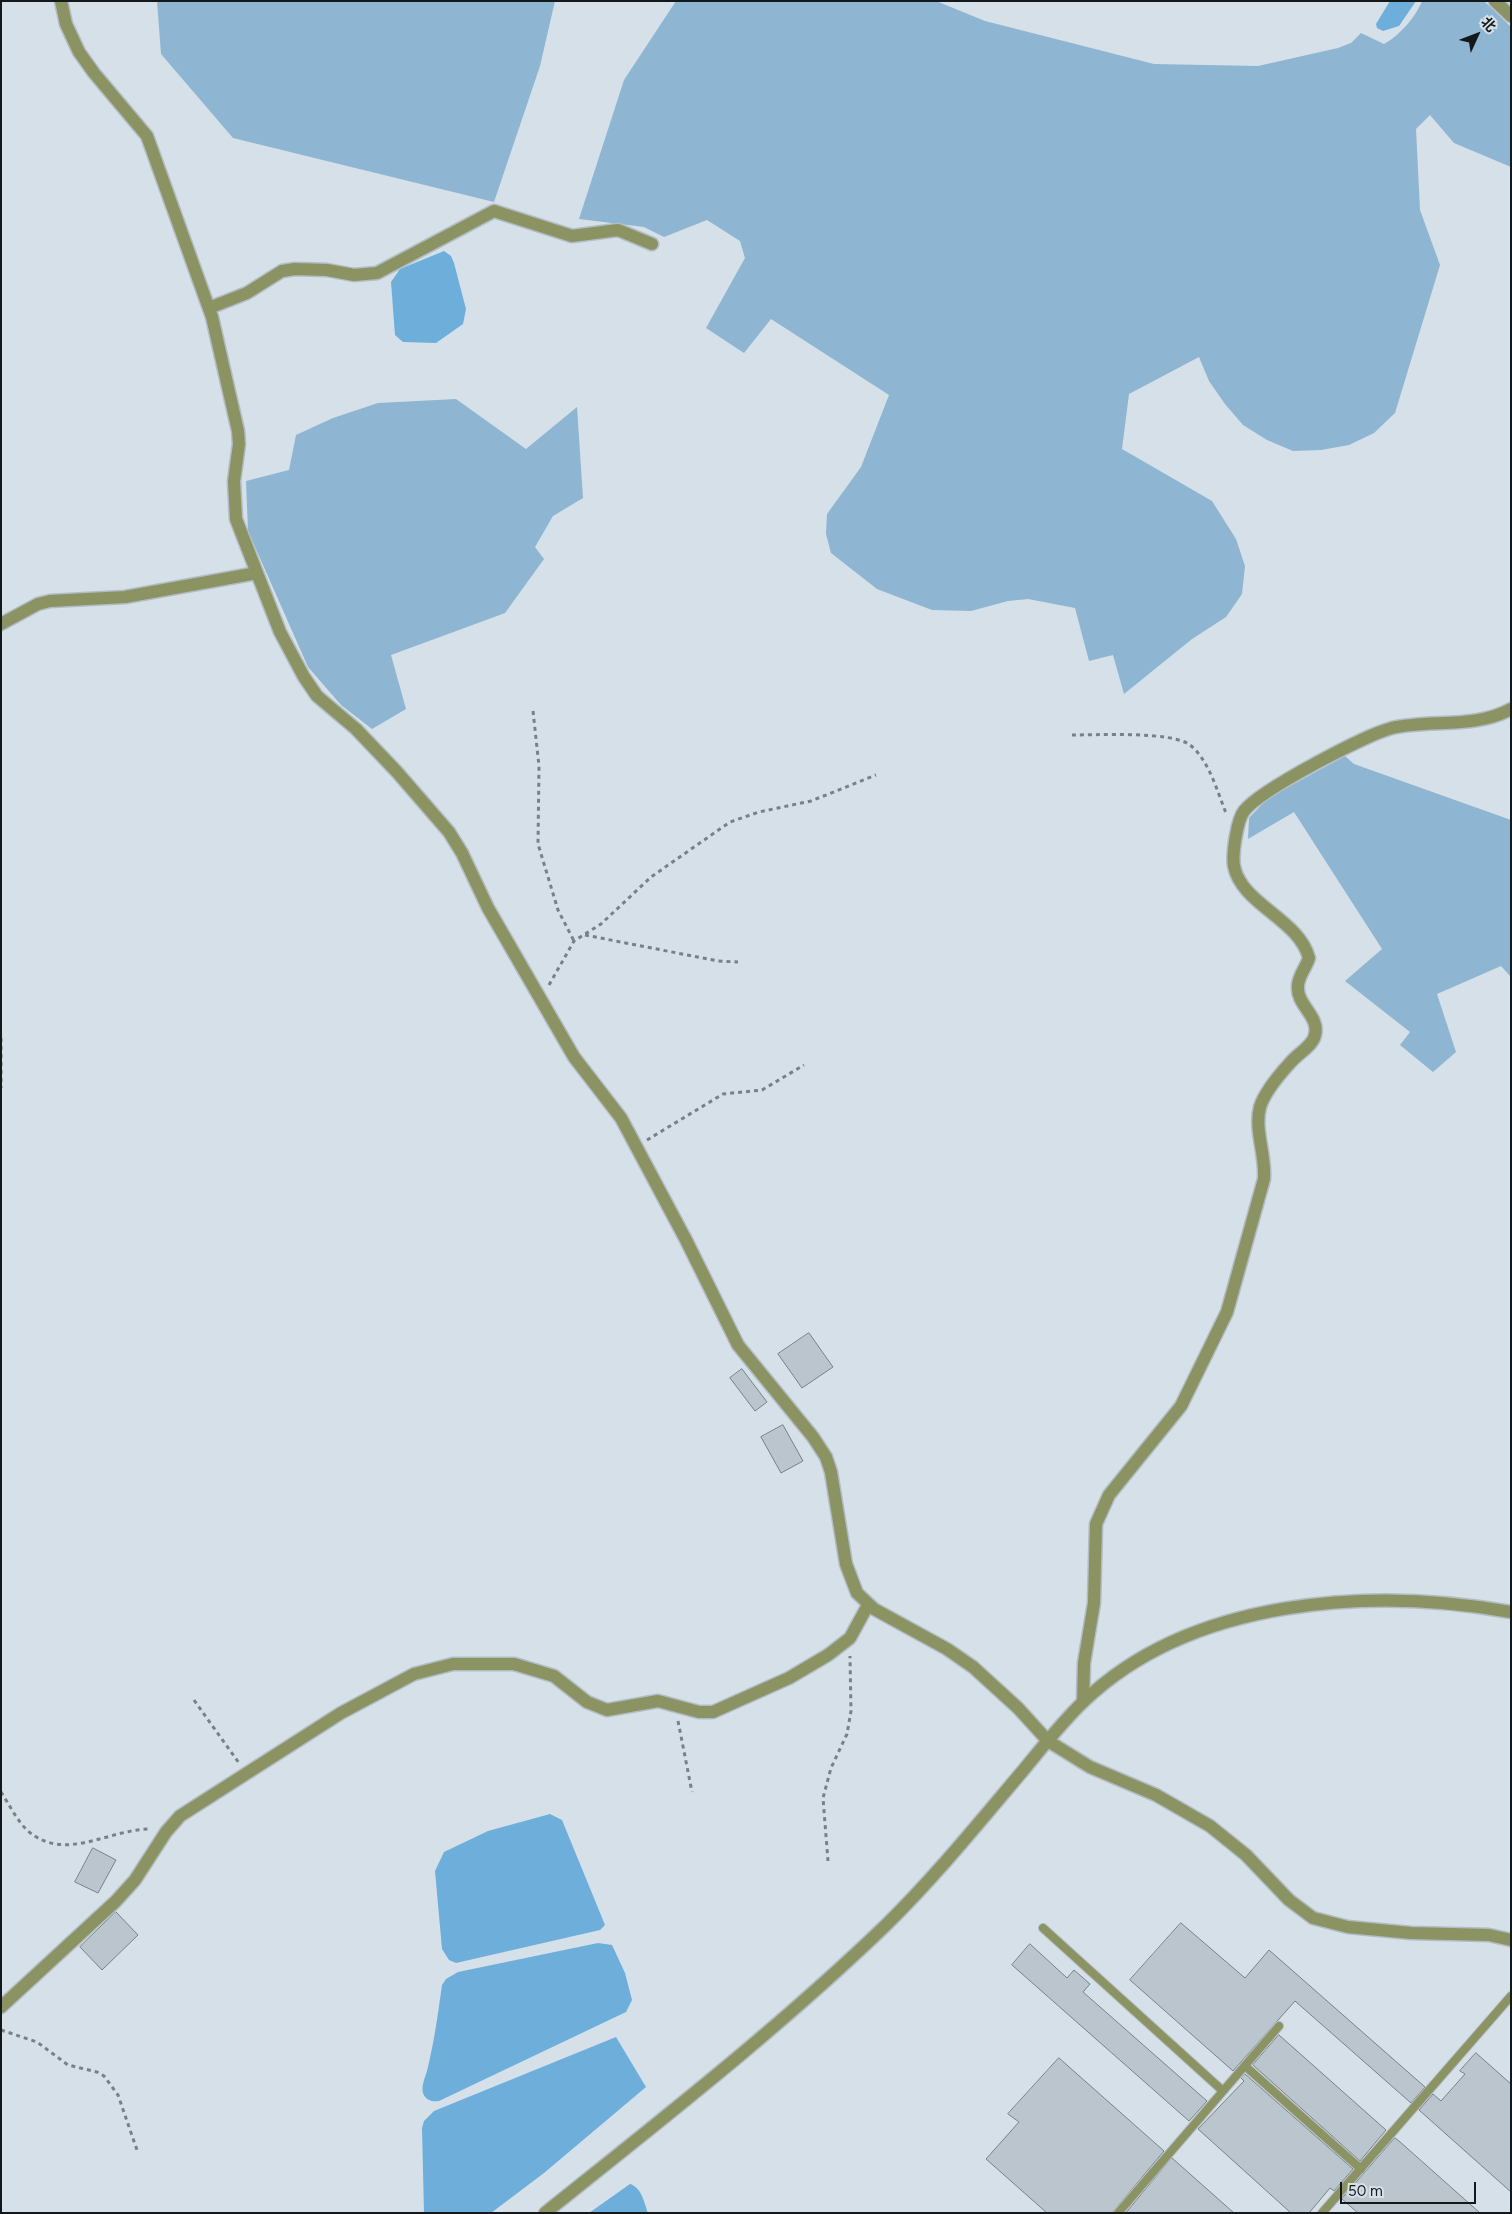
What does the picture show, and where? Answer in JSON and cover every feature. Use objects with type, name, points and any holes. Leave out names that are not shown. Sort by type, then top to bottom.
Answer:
[{"type":"street","points":[[61,1],[66,24],[80,52],[94,73],[147,136],[209,308],[238,431],[239,444],[234,481],[236,519],[280,632],[304,677],[317,696],[356,729],[397,772],[449,832],[488,908],[574,1057],[621,1118],[686,1240],[738,1345],[813,1437],[826,1457],[831,1472],[846,1564],[857,1593],[868,1604],[947,1649],[973,1667],[1018,1708],[1048,1741],[1090,1767],[1156,1795],[1210,1826],[1246,1856],[1288,1900],[1313,1918],[1348,1927],[1411,1933],[1489,1935],[1511,1940]]},
{"type":"street","points":[[1495,1],[1511,16]]},
{"type":"street","points":[[209,308],[247,293],[282,271],[295,269],[327,270],[354,276],[377,273],[494,210],[572,236],[618,230],[652,244]]},
{"type":"street","points":[[1,624],[38,604],[125,597],[257,573]]},
{"type":"street","points":[[1082,1702],[1084,1663],[1094,1602],[1096,1524],[1109,1495],[1180,1406],[1227,1312],[1264,1179],[1265,1164],[1258,1122],[1260,1107],[1271,1087],[1315,1035],[1314,1020],[1300,1001],[1298,994],[1299,978],[1309,958],[1307,951],[1282,921],[1245,889],[1233,861],[1236,838],[1243,812],[1253,801],[1357,741],[1393,728],[1473,720],[1503,713],[1511,709]]},
{"type":"street","points":[[545,2213],[790,2014],[858,1951],[928,1882],[1082,1702],[1122,1670],[1150,1653],[1202,1629],[1259,1614],[1311,1606],[1377,1602],[1434,1603],[1511,1612]]},
{"type":"street","points":[[1,2007],[116,1901],[135,1880],[166,1832],[180,1816],[341,1713],[414,1674],[453,1664],[514,1664],[554,1676],[587,1702],[606,1710],[651,1701],[698,1712],[712,1712],[788,1678],[828,1656],[850,1638],[868,1604]]},
{"type":"lane","points":[[1043,1928],[1223,2091]]},
{"type":"lane","points":[[1322,2213],[1511,1996]]},
{"type":"lane","points":[[1118,2213],[1279,2026]]},
{"type":"lane","points":[[1245,2066],[1361,2169]]},
{"type":"path","points":[[533,711],[539,766],[538,844],[558,910],[574,941]]},
{"type":"path","points":[[1072,735],[1131,733],[1189,744],[1203,762],[1236,838]]},
{"type":"path","points":[[541,1000],[574,941],[601,924],[651,877],[730,822],[759,812],[811,801],[876,775]]},
{"type":"path","points":[[584,935],[718,961],[738,962]]},
{"type":"path","points":[[1,1038],[1,1088]]},
{"type":"path","points":[[636,1146],[723,1094],[762,1090],[804,1065]]},
{"type":"path","points":[[828,1861],[824,1798],[831,1768],[847,1734],[851,1711],[850,1638]]},
{"type":"path","points":[[194,1700],[246,1774]]},
{"type":"path","points":[[675,1706],[692,1792]]},
{"type":"path","points":[[1,1792],[26,1829],[53,1845],[69,1846],[127,1830],[149,1829],[166,1832]]},
{"type":"path","points":[[1,2030],[37,2042],[68,2065],[97,2072],[104,2076],[118,2095],[137,2150]]},
{"type":"shaded area","points":[[157,1],[555,1],[540,66],[494,202],[233,138],[161,54]]},
{"type":"shaded area","points":[[676,1],[936,1],[985,21],[1154,64],[1258,66],[1338,48],[1351,43],[1361,33],[1384,44],[1406,26],[1422,1],[1484,1],[1511,27],[1511,167],[1454,143],[1430,115],[1416,129],[1420,210],[1440,265],[1395,413],[1374,433],[1349,445],[1321,450],[1293,451],[1267,440],[1243,425],[1225,404],[1209,381],[1199,357],[1129,394],[1122,449],[1212,501],[1236,539],[1245,566],[1242,594],[1226,617],[1192,639],[1124,694],[1113,655],[1089,661],[1075,608],[1028,599],[1008,601],[971,611],[932,610],[877,589],[831,553],[826,534],[827,514],[861,467],[889,395],[771,319],[744,353],[706,328],[745,258],[740,241],[707,220],[664,237],[644,227],[579,219],[624,80]]},
{"type":"shaded area","points":[[1390,1],[1416,1],[1399,26],[1383,31],[1377,28],[1376,24]]},
{"type":"shaded area","points":[[444,251],[451,256],[454,263],[466,309],[463,324],[436,343],[403,342],[395,335],[391,282],[400,269]]},
{"type":"shaded area","points":[[456,399],[526,449],[577,407],[583,498],[553,516],[535,547],[544,559],[505,613],[391,655],[406,709],[372,729],[341,705],[308,667],[248,531],[246,481],[289,470],[296,435],[333,418],[378,403]]},
{"type":"shaded area","points":[[1345,756],[1354,764],[1511,820],[1511,977],[1501,966],[1437,994],[1456,1052],[1433,1072],[1400,1045],[1410,1032],[1345,981],[1382,949],[1294,812],[1248,839],[1249,818],[1268,798]]},
{"type":"shaded area","points":[[550,1814],[562,1820],[605,1925],[600,1930],[456,1963],[449,1960],[442,1949],[435,1871],[444,1852],[488,1831]]},
{"type":"shaded area","points":[[598,1943],[612,1945],[625,1973],[632,2000],[626,2012],[439,2101],[432,2101],[426,2098],[423,2093],[423,2085],[432,2050],[442,1985],[446,1979],[458,1972]]},
{"type":"shaded area","points":[[616,2037],[646,2087],[544,2173],[491,2213],[424,2213],[422,2128],[424,2121],[434,2111]]},
{"type":"shaded area","points":[[630,2184],[640,2192],[648,2213],[589,2213]]},
{"type":"building","points":[[809,1333],[833,1367],[802,1388],[778,1354]]},
{"type":"building","points":[[742,1369],[767,1402],[755,1411],[730,1378]]},
{"type":"building","points":[[783,1425],[803,1461],[781,1473],[761,1437]]},
{"type":"building","points":[[93,1848],[116,1860],[98,1893],[75,1882]]},
{"type":"building","points":[[116,1912],[138,1935],[102,1970],[80,1947]]},
{"type":"building","points":[[1181,1923],[1245,1978],[1269,1950],[1425,2087],[1411,2103],[1295,2001],[1233,2071],[1130,1980]]},
{"type":"building","points":[[1030,1944],[1067,1978],[1074,1970],[1090,1984],[1083,1992],[1207,2101],[1189,2121],[1012,1965]]},
{"type":"building","points":[[1279,2035],[1386,2130],[1360,2161],[1253,2065]]},
{"type":"building","points":[[1476,2053],[1511,2084],[1511,2192],[1419,2110],[1433,2094],[1441,2101],[1465,2074],[1460,2071]]},
{"type":"building","points":[[1059,2058],[1164,2151],[1112,2213],[1047,2213],[986,2159],[1019,2122],[1008,2114]]},
{"type":"building","points":[[1245,2074],[1353,2169],[1334,2191],[1330,2188],[1309,2213],[1291,2213],[1198,2129],[1244,2081],[1241,2078]]},
{"type":"building","points":[[1395,2138],[1480,2213],[1358,2213],[1342,2199]]},
{"type":"building","points":[[1172,2158],[1234,2213],[1126,2213]]}]
